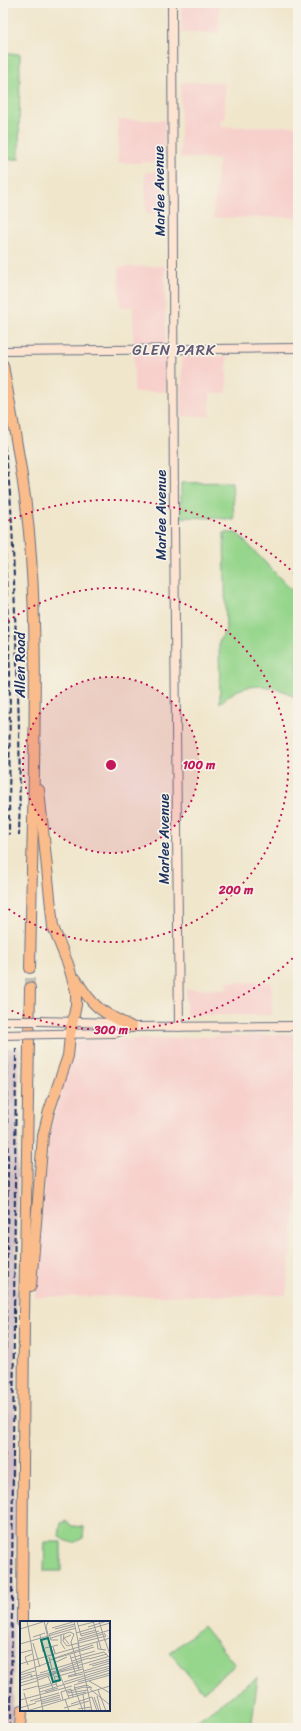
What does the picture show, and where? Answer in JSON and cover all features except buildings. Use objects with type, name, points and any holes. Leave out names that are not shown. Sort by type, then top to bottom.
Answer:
[{"type":"highway","name":"Allen Road","points":[[3,365],[18,453],[31,556],[35,664],[30,968]]},
{"type":"highway","points":[[24,1316],[29,1310],[43,1136],[49,1111],[68,1056],[70,1034],[76,1005],[76,991],[68,964],[53,927],[34,746]]},
{"type":"highway","points":[[68,964],[82,989],[101,1012],[132,1027]]},
{"type":"highway","points":[[22,1621],[24,1316],[30,988]]},
{"type":"highway","points":[[21,1728],[22,1711]]},
{"type":"street","name":"Marlee Avenue","points":[[172,3],[174,541],[179,1027]]},
{"type":"street","points":[[3,351],[298,348]]},
{"type":"street","points":[[3,1021],[115,1023],[132,1027],[238,1028],[298,1026]]},
{"type":"street","points":[[3,1035],[115,1033],[132,1027]]},
{"type":"shaded area","points":[[181,3],[219,3],[219,33],[181,33]]},
{"type":"shaded area","points":[[181,82],[221,82],[225,86],[225,119],[220,119],[221,127],[298,126],[298,217],[213,218],[219,160],[208,158],[180,158]]},
{"type":"shaded area","points":[[118,120],[165,120],[164,162],[118,163]]},
{"type":"shaded area","points":[[145,172],[164,172],[164,213],[146,214]]},
{"type":"shaded area","points":[[165,266],[166,392],[134,392],[133,307],[120,307],[119,267]]},
{"type":"shaded area","points":[[184,357],[227,357],[227,393],[210,393],[210,416],[182,416],[182,359]]},
{"type":"shaded area","points":[[227,982],[272,982],[272,1015],[186,1014],[186,989],[227,989]]},
{"type":"shaded area","points":[[298,1034],[298,1186],[286,1295],[35,1297],[47,1150],[55,1110],[75,1041]]},
{"type":"shaded area","points":[[4,1048],[20,1048],[17,1175],[13,1728],[3,1728]]},
{"type":"green space","points":[[3,54],[20,54],[19,159],[3,159]]},
{"type":"green space","points":[[232,482],[234,520],[181,517],[181,483]]},
{"type":"green space","points":[[224,533],[237,533],[298,597],[298,700],[278,689],[256,686],[238,690],[220,703],[219,641],[226,630]]},
{"type":"green space","points":[[66,1521],[72,1526],[84,1527],[83,1538],[73,1543],[64,1540],[59,1536],[61,1523]]},
{"type":"green space","points":[[45,1542],[61,1542],[61,1571],[44,1571]]},
{"type":"green space","points":[[203,1626],[235,1665],[203,1692],[170,1653]]},
{"type":"green space","points":[[258,1677],[251,1728],[195,1728],[195,1722]]},
{"type":"tunnel","points":[[30,968],[30,988]]},
{"type":"railway","points":[[3,436],[11,503],[13,547],[19,725],[19,835]]},
{"type":"railway","points":[[3,500],[10,674],[9,835]]},
{"type":"railway","points":[[11,1728],[16,1048]]},
{"type":"railway","points":[[3,1601],[8,1166],[6,1051]]},
{"type":"district","name":"GLEN PARK","points":[[174,350]]}]
